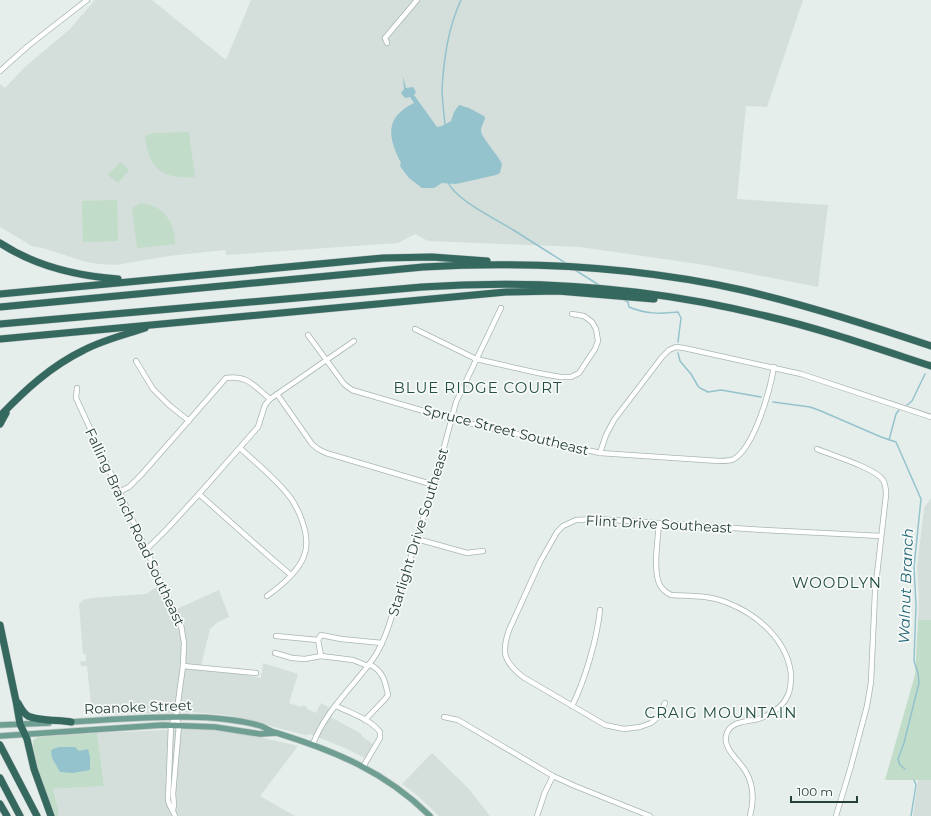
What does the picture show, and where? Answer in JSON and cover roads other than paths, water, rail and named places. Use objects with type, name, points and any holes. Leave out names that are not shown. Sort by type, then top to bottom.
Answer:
[{"type":"highway","points":[[0,244],[32,260],[58,269],[91,277],[142,280]]},
{"type":"highway","points":[[0,294],[383,258],[455,258],[583,268],[685,279],[733,288],[817,309],[931,346]]},
{"type":"highway","points":[[0,307],[400,269],[521,264]]},
{"type":"highway","points":[[0,324],[258,300],[463,284],[537,284],[599,288],[662,295],[750,312],[807,326],[931,366]]},
{"type":"highway","points":[[0,339],[529,290],[580,292],[706,303]]},
{"type":"highway","points":[[0,416],[41,377],[84,350],[108,340],[157,324]]},
{"type":"highway","points":[[0,424],[14,402]]},
{"type":"highway","points":[[0,625],[20,724],[51,816]]},
{"type":"highway","points":[[0,637],[6,649]]},
{"type":"highway","points":[[16,701],[29,716],[37,719],[71,722]]},
{"type":"highway","points":[[0,746],[36,816]]},
{"type":"highway","points":[[0,778],[20,816]]},
{"type":"highway","points":[[0,804],[7,816]]},
{"type":"main road","name":"Roanoke Street","points":[[0,725],[176,717],[220,719],[247,723],[261,726],[275,733],[313,744],[363,767],[399,790],[430,816]]},
{"type":"main road","name":"Roanoke Street","points":[[0,736],[171,725],[214,727],[260,734],[275,733]]},
{"type":"street","points":[[0,70],[87,0]]},
{"type":"street","points":[[387,43],[385,38],[417,0]]},
{"type":"street","name":"Starlight Drive Southeast","points":[[313,744],[323,723],[368,665],[382,643],[443,456],[456,402],[501,308]]},
{"type":"street","points":[[415,329],[476,358],[538,373],[560,377],[571,377],[579,373],[595,349],[598,340],[596,330],[592,322],[584,316],[572,314]]},
{"type":"street","name":"Spruce Street Southeast","points":[[308,335],[344,384],[352,390],[451,419],[600,453],[718,461],[733,460],[744,450],[762,414],[774,367]]},
{"type":"street","points":[[146,550],[167,530],[258,427],[265,405],[277,394],[354,341]]},
{"type":"street","points":[[600,453],[606,435],[614,420],[657,363],[669,350],[676,347],[801,374],[931,417]]},
{"type":"street","points":[[136,361],[153,389],[188,422]]},
{"type":"street","points":[[119,492],[129,487],[226,378],[237,376],[248,380],[270,400]]},
{"type":"street","name":"Falling Branch Road Southeast","points":[[77,388],[76,398],[181,625],[184,644],[183,666],[176,717]]},
{"type":"street","points":[[277,394],[312,444],[326,454],[434,485]]},
{"type":"street","points":[[240,448],[286,491],[299,512],[306,533],[307,545],[305,555],[300,566],[276,590],[267,596]]},
{"type":"street","points":[[817,449],[868,469],[877,474],[883,480],[886,487],[874,598],[872,667],[869,695],[851,766],[836,816]]},
{"type":"street","points":[[199,494],[291,575]]},
{"type":"street","name":"Flint Drive Southeast","points":[[665,704],[659,716],[651,723],[640,727],[624,729],[605,725],[524,678],[513,669],[507,661],[504,652],[505,641],[509,630],[540,562],[557,532],[563,526],[576,520],[597,519],[881,536]]},
{"type":"street","points":[[659,523],[657,576],[661,587],[671,595],[716,599],[739,608],[753,616],[777,639],[786,654],[790,666],[791,680],[788,696],[775,710],[758,719],[735,724],[729,729],[726,736],[726,743],[746,771],[752,788],[752,806],[750,816]]},
{"type":"street","points":[[417,539],[468,553],[483,551]]},
{"type":"street","points":[[572,706],[584,675],[599,622],[600,610]]},
{"type":"street","points":[[321,656],[318,640],[321,635],[341,639],[382,643]]},
{"type":"street","points":[[276,636],[318,640]]},
{"type":"street","points":[[275,653],[292,658],[305,659],[321,656],[353,660],[376,667],[382,672],[388,695],[386,699],[365,720]]},
{"type":"street","points":[[183,666],[256,673]]},
{"type":"street","points":[[336,706],[365,720],[377,728],[380,732],[380,738],[363,767]]},
{"type":"street","points":[[173,810],[169,806],[168,800],[171,725],[176,717]]},
{"type":"street","points":[[174,816],[173,810],[178,725],[176,717]]},
{"type":"street","points":[[444,717],[458,720],[553,776],[650,816]]},
{"type":"street","points":[[537,816],[540,804],[553,776]]},
{"type":"water","points":[[403,76],[406,88],[413,87],[416,92],[414,95],[437,127],[451,121],[454,112],[459,105],[469,108],[484,116],[485,118],[481,131],[502,164],[500,173],[456,184],[442,183],[434,188],[422,188],[409,178],[400,166],[401,163],[391,137],[391,129],[397,115],[414,103],[410,97],[405,98],[401,93],[404,89]]},
{"type":"water","points":[[59,747],[75,747],[79,751],[88,749],[90,757],[90,770],[73,773],[60,772],[52,758],[51,751]]},
{"type":"waterway","points":[[445,125],[442,88],[444,66],[447,43],[461,0]]},
{"type":"waterway","points":[[448,182],[452,189],[468,203],[567,264]]},
{"type":"waterway","points":[[575,270],[599,285]]},
{"type":"waterway","points":[[624,300],[628,302],[629,307],[641,311],[659,313],[678,312],[681,318],[678,342]]},
{"type":"waterway","points":[[678,353],[680,361],[700,388],[708,392],[721,390],[761,397]]},
{"type":"waterway","name":"Walnut Branch","points":[[907,405],[912,401],[925,374]]},
{"type":"waterway","name":"Walnut Branch","points":[[773,402],[810,407],[896,442],[921,499],[914,567],[916,605],[914,661],[918,673],[919,683],[904,743],[898,759],[900,765],[905,769]]},
{"type":"waterway","name":"Walnut Branch","points":[[889,440],[896,414],[899,410]]},
{"type":"waterway","name":"Walnut Branch","points":[[911,816],[916,785],[914,780]]},
{"type":"district","name":"BLUE RIDGE COURT","points":[[478,388]]},
{"type":"district","name":"WOODLYN","points":[[837,583]]},
{"type":"district","name":"CRAIG MOUNTAIN","points":[[721,713]]}]
